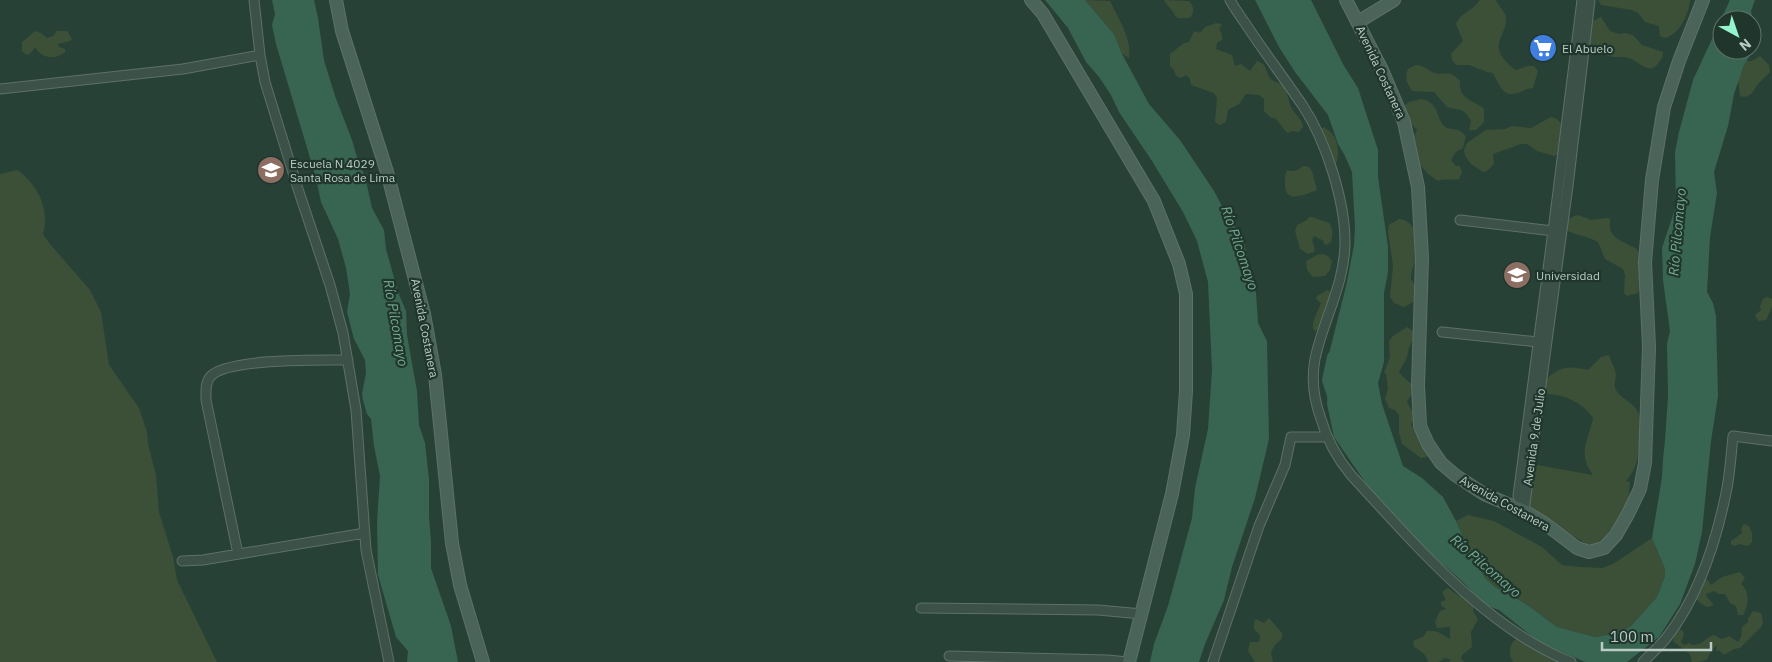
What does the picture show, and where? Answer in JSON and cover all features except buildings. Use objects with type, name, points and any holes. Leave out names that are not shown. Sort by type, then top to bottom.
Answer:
[{"type":"street","points":[[254,0],[265,82],[330,285],[343,333],[356,410],[366,550],[389,662]]},
{"type":"street","name":"Avenida Costanera","points":[[336,0],[345,40],[387,172],[424,314],[435,375],[452,543],[460,584],[483,662]]},
{"type":"street","points":[[949,656],[1128,662],[1172,494],[1183,435],[1186,391],[1186,294],[1179,264],[1154,201],[1043,14],[1031,0]]},
{"type":"street","points":[[1230,0],[1304,108],[1325,150],[1340,198],[1345,243],[1337,293],[1315,360],[1313,380],[1316,403],[1326,437],[1341,463],[1470,598],[1537,645],[1571,662]]},
{"type":"street","name":"Avenida Costanera","points":[[1346,0],[1382,70],[1404,122],[1418,187],[1422,258],[1418,385],[1420,426],[1428,444],[1455,475],[1484,494],[1524,511],[1544,523],[1576,548],[1589,552],[1604,548],[1616,535],[1640,489],[1644,463],[1649,347],[1645,262],[1652,180],[1664,107],[1679,61],[1703,0]]},
{"type":"street","points":[[1358,22],[1394,0]]},
{"type":"street","name":"Avenida 9 de Julio","points":[[1524,511],[1579,53],[1582,0]]},
{"type":"street","name":"Avenida 9 de Julio","points":[[1524,511],[1518,496],[1538,342],[1550,285],[1553,231],[1579,53],[1590,0]]},
{"type":"street","points":[[0,89],[183,69],[260,55]]},
{"type":"street","points":[[1460,220],[1553,231]]},
{"type":"street","points":[[1442,332],[1538,342]]},
{"type":"street","points":[[238,554],[206,400],[207,384],[210,377],[220,369],[266,362],[348,360]]},
{"type":"street","points":[[1642,662],[1666,638],[1680,617],[1703,568],[1727,491],[1732,436],[1772,441]]},
{"type":"street","points":[[1213,662],[1259,526],[1285,465],[1291,437],[1326,437]]},
{"type":"street","points":[[182,561],[203,560],[365,533]]},
{"type":"street","points":[[921,608],[1098,610],[1142,614]]},
{"type":"shaded area","points":[[1085,0],[1110,1],[1126,36],[1129,58],[1122,54],[1114,34]]},
{"type":"shaded area","points":[[1164,0],[1189,1],[1193,7],[1193,12],[1189,18],[1178,18]]},
{"type":"shaded area","points":[[1480,0],[1496,0],[1504,13],[1506,23],[1499,43],[1500,53],[1508,64],[1516,70],[1534,66],[1538,71],[1533,88],[1508,94],[1499,85],[1493,73],[1469,65],[1456,65],[1452,60],[1451,54],[1463,41],[1456,24]]},
{"type":"shaded area","points":[[1598,0],[1690,0],[1683,23],[1675,32],[1665,38],[1660,36],[1659,26],[1645,22],[1638,13],[1632,10],[1601,5]]},
{"type":"shaded area","points":[[1601,17],[1610,31],[1633,35],[1642,45],[1663,52],[1656,66],[1652,68],[1644,67],[1629,58],[1606,55],[1590,48],[1588,45],[1589,23]]},
{"type":"shaded area","points":[[1216,23],[1222,24],[1219,29],[1222,34],[1222,40],[1217,43],[1216,49],[1232,55],[1235,66],[1241,64],[1250,71],[1257,61],[1265,66],[1271,79],[1281,84],[1286,90],[1291,107],[1300,119],[1303,127],[1299,132],[1287,133],[1276,119],[1270,117],[1264,111],[1264,99],[1259,95],[1246,94],[1239,104],[1228,110],[1226,122],[1220,125],[1215,122],[1217,98],[1214,93],[1191,85],[1190,79],[1186,75],[1181,78],[1176,76],[1170,66],[1170,54],[1184,43],[1189,42],[1194,31],[1200,33],[1205,27]]},
{"type":"shaded area","points":[[35,31],[47,38],[53,36],[57,31],[67,31],[72,39],[58,44],[59,47],[65,49],[65,52],[57,57],[44,56],[35,47],[27,55],[22,51],[22,42]]},
{"type":"shaded area","points":[[1762,58],[1769,65],[1770,72],[1751,94],[1744,97],[1740,96],[1738,79],[1746,61],[1762,60]]},
{"type":"shaded area","points":[[1416,65],[1435,73],[1450,74],[1456,77],[1460,81],[1460,87],[1464,96],[1484,109],[1484,122],[1476,130],[1469,130],[1471,121],[1464,111],[1447,107],[1434,92],[1412,91],[1407,83],[1406,75],[1408,69]]},
{"type":"shaded area","points":[[1421,99],[1434,107],[1444,126],[1461,131],[1466,136],[1463,148],[1456,152],[1451,160],[1456,166],[1460,166],[1462,172],[1459,179],[1438,181],[1428,174],[1416,160],[1412,140],[1417,130],[1408,119],[1405,105]]},
{"type":"shaded area","points":[[1551,117],[1557,119],[1564,127],[1563,152],[1554,156],[1537,151],[1527,144],[1521,144],[1493,154],[1494,164],[1487,171],[1483,172],[1471,164],[1465,156],[1464,150],[1467,143],[1486,130],[1505,129],[1512,126],[1531,128]]},
{"type":"shaded area","points":[[1324,127],[1337,142],[1338,156],[1334,167],[1320,132]]},
{"type":"shaded area","points":[[1303,166],[1309,167],[1312,171],[1317,190],[1300,196],[1291,196],[1286,189],[1285,177],[1287,170],[1295,171]]},
{"type":"shaded area","points":[[18,170],[31,183],[41,199],[45,216],[43,234],[90,290],[101,312],[109,365],[139,408],[147,432],[156,475],[159,512],[173,557],[177,580],[217,662],[0,662],[0,174]]},
{"type":"shaded area","points":[[1578,215],[1591,220],[1610,219],[1611,232],[1621,241],[1637,249],[1642,261],[1642,279],[1638,283],[1640,287],[1638,293],[1627,296],[1624,293],[1625,275],[1623,269],[1605,259],[1598,242],[1564,229],[1568,220]]},
{"type":"shaded area","points":[[1309,217],[1329,223],[1332,235],[1331,242],[1326,245],[1323,243],[1324,241],[1314,236],[1312,240],[1314,252],[1308,254],[1300,249],[1295,231],[1297,225]]},
{"type":"shaded area","points":[[1399,219],[1405,220],[1413,227],[1417,238],[1417,255],[1411,279],[1417,288],[1417,300],[1404,307],[1394,303],[1390,297],[1393,266],[1388,232],[1389,225]]},
{"type":"shaded area","points":[[1323,254],[1332,261],[1330,270],[1325,276],[1313,277],[1307,270],[1306,261]]},
{"type":"shaded area","points":[[1327,290],[1330,291],[1328,305],[1318,330],[1315,331],[1313,329],[1313,322],[1321,303],[1316,299],[1317,296]]},
{"type":"shaded area","points":[[1767,297],[1772,299],[1772,307],[1766,320],[1758,321],[1755,315],[1761,310],[1760,306],[1763,299]]},
{"type":"shaded area","points":[[1407,327],[1413,331],[1415,337],[1399,372],[1414,387],[1407,401],[1414,414],[1411,425],[1414,430],[1418,431],[1420,436],[1419,442],[1424,444],[1430,456],[1421,458],[1402,444],[1399,433],[1399,415],[1395,410],[1389,408],[1385,399],[1388,388],[1386,374],[1384,373],[1390,357],[1389,341]]},
{"type":"shaded area","points":[[1609,355],[1616,374],[1615,388],[1636,409],[1641,420],[1639,452],[1635,467],[1626,481],[1630,482],[1628,503],[1616,525],[1602,543],[1588,545],[1527,508],[1532,464],[1593,475],[1586,460],[1585,447],[1593,418],[1587,410],[1575,401],[1545,393],[1542,388],[1543,382],[1564,368],[1588,370],[1601,357]]},
{"type":"shaded area","points":[[1468,515],[1494,521],[1542,547],[1562,565],[1602,568],[1613,564],[1652,538],[1665,569],[1665,576],[1657,597],[1630,627],[1613,634],[1595,637],[1557,627],[1526,604],[1495,587],[1485,578],[1469,550],[1456,521]]},
{"type":"shaded area","points":[[1744,524],[1749,526],[1752,533],[1752,542],[1748,546],[1739,544],[1734,546],[1731,544],[1731,541],[1742,533],[1741,528]]},
{"type":"shaded area","points":[[1740,572],[1745,578],[1741,584],[1746,591],[1748,599],[1743,615],[1738,615],[1736,606],[1730,603],[1725,594],[1718,594],[1714,591],[1706,594],[1714,605],[1708,607],[1695,597],[1702,589],[1702,582],[1707,579],[1711,585],[1722,577]]},
{"type":"shaded area","points":[[1448,588],[1459,596],[1461,593],[1474,605],[1473,611],[1478,619],[1471,632],[1472,647],[1462,655],[1461,658],[1464,662],[1449,662],[1451,660],[1445,658],[1439,662],[1428,662],[1425,655],[1414,647],[1413,641],[1424,636],[1427,631],[1437,632],[1450,639],[1450,627],[1437,628],[1435,622],[1440,611],[1446,609],[1441,605],[1441,602],[1446,600],[1443,591]]},
{"type":"shaded area","points":[[1753,611],[1761,613],[1763,622],[1761,627],[1740,648],[1724,655],[1720,651],[1716,651],[1717,645],[1706,660],[1692,662],[1690,654],[1673,641],[1675,632],[1679,629],[1684,634],[1681,642],[1684,645],[1690,643],[1692,645],[1700,644],[1714,635],[1721,639],[1729,636],[1738,642],[1741,637],[1742,627],[1748,622],[1748,618]]},
{"type":"shaded area","points":[[1269,618],[1282,633],[1282,637],[1271,652],[1273,662],[1255,662],[1248,651],[1250,642],[1259,642],[1260,639],[1259,634],[1254,629],[1254,622],[1256,619],[1264,623]]},
{"type":"shaded area","points":[[1518,638],[1557,662],[1513,662],[1510,649],[1513,642]]},
{"type":"water","points":[[272,0],[314,0],[324,60],[359,164],[365,176],[372,208],[384,230],[386,249],[398,292],[406,311],[407,335],[417,391],[419,425],[425,443],[429,479],[431,568],[451,626],[458,662],[407,662],[408,651],[396,637],[378,575],[377,522],[380,476],[371,419],[367,414],[362,394],[366,373],[365,360],[354,339],[347,312],[350,294],[346,268],[338,239],[321,202],[316,178],[276,44],[272,25],[275,14]]},
{"type":"water","points":[[1045,0],[1085,0],[1114,34],[1122,54],[1149,104],[1180,140],[1214,191],[1230,221],[1242,235],[1256,293],[1258,323],[1267,341],[1269,439],[1255,498],[1232,567],[1224,600],[1199,662],[1150,662],[1154,644],[1168,606],[1192,518],[1195,488],[1208,429],[1212,370],[1208,282],[1197,241],[1183,212],[1119,112],[1111,95],[1086,62],[1068,28]]},
{"type":"water","points":[[1255,0],[1311,0],[1344,66],[1358,88],[1378,150],[1378,177],[1388,247],[1388,272],[1384,293],[1384,362],[1378,383],[1382,404],[1403,466],[1422,478],[1443,497],[1485,578],[1495,587],[1526,604],[1557,627],[1595,637],[1613,634],[1630,627],[1657,597],[1665,576],[1665,569],[1652,538],[1662,477],[1668,396],[1667,344],[1670,331],[1663,280],[1662,248],[1676,206],[1675,152],[1693,80],[1712,39],[1712,60],[1747,60],[1734,94],[1728,126],[1714,172],[1717,193],[1710,237],[1707,292],[1713,303],[1716,316],[1718,396],[1711,441],[1702,532],[1695,564],[1680,604],[1659,637],[1627,662],[1585,662],[1539,642],[1499,610],[1482,602],[1382,505],[1334,437],[1327,404],[1329,354],[1354,245],[1352,172],[1338,144],[1328,115],[1295,72],[1279,47]]},
{"type":"water","points":[[1730,0],[1755,0],[1751,10],[1725,10]]},
{"type":"waterway","name":"Río Pilcomayo","points":[[1333,357],[1328,380],[1333,395]]},
{"type":"place","name":"El Abuelo","points":[[1543,48]]},
{"type":"place","name":"Escuela N 4029 Santa Rosa de Lima","points":[[271,170]]},
{"type":"place","name":"Universidad","points":[[1517,275]]}]
